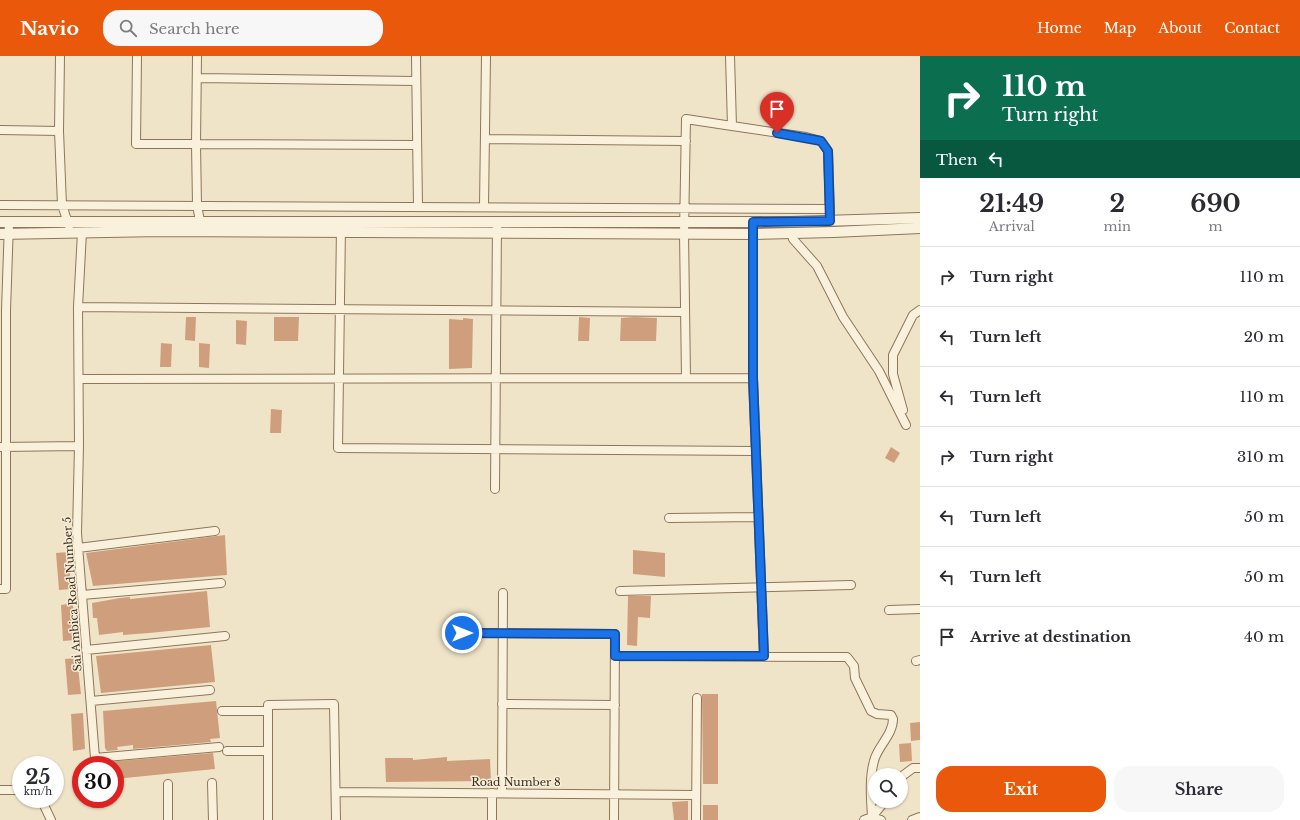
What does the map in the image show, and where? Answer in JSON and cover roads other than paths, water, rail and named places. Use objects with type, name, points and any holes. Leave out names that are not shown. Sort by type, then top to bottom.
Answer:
[{"type":"street","points":[[60,56],[59,131],[62,206],[68,222],[70,233]]},
{"type":"street","points":[[136,56],[136,144],[417,145]]},
{"type":"street","points":[[197,56],[197,205],[201,227]]},
{"type":"street","points":[[416,56],[418,207]]},
{"type":"street","points":[[484,207],[486,56]]},
{"type":"street","points":[[730,56],[732,126]]},
{"type":"street","points":[[197,78],[416,81]]},
{"type":"street","points":[[686,378],[684,233],[686,222],[686,119],[806,137],[821,141],[828,151],[830,221]]},
{"type":"street","points":[[0,130],[59,131]]},
{"type":"street","points":[[485,139],[686,140]]},
{"type":"street","points":[[0,206],[197,205],[830,209]]},
{"type":"street","points":[[0,589],[6,589],[3,515],[3,311],[5,222],[68,222],[201,227],[341,228],[497,227],[686,222],[791,222],[920,218]]},
{"type":"street","points":[[753,222],[753,378],[764,656]]},
{"type":"street","points":[[791,222],[793,239],[817,266],[843,317],[879,371],[906,425],[893,374],[893,355],[913,315],[920,310]]},
{"type":"street","points":[[5,234],[70,233],[201,227]]},
{"type":"street","points":[[497,227],[753,234],[920,228]]},
{"type":"street","points":[[495,489],[497,227]]},
{"type":"street","points":[[341,228],[338,448],[756,451]]},
{"type":"street","name":"Sai Ambica Road Number 5","points":[[82,232],[78,306],[79,446],[77,533],[95,758],[219,747]]},
{"type":"street","points":[[78,306],[685,312]]},
{"type":"street","points":[[79,379],[753,378]]},
{"type":"street","points":[[3,447],[79,446]]},
{"type":"street","points":[[669,518],[758,517]]},
{"type":"street","points":[[78,548],[215,531]]},
{"type":"street","points":[[82,595],[221,583]]},
{"type":"street","points":[[620,591],[761,589],[851,585]]},
{"type":"street","points":[[502,793],[503,593]]},
{"type":"street","points":[[889,610],[920,608]]},
{"type":"street","points":[[462,633],[615,634],[614,820]]},
{"type":"street","points":[[86,650],[225,636]]},
{"type":"street","points":[[615,656],[847,657],[854,666],[855,678],[871,711],[893,717],[890,731],[874,761],[868,819]]},
{"type":"street","points":[[91,701],[210,690]]},
{"type":"street","points":[[696,820],[697,698]]},
{"type":"street","points":[[222,711],[334,704],[336,820]]},
{"type":"street","points":[[502,704],[615,705]]},
{"type":"street","points":[[268,708],[268,820]]},
{"type":"street","points":[[227,751],[268,751]]},
{"type":"street","points":[[908,772],[913,768],[920,768]]},
{"type":"street","points":[[212,783],[213,820]]},
{"type":"street","points":[[168,784],[168,820]]},
{"type":"street","points":[[0,790],[12,790]]},
{"type":"street","name":"Road Number 8","points":[[336,792],[696,794]]},
{"type":"street","points":[[492,793],[492,820]]},
{"type":"street","points":[[45,808],[51,820]]},
{"type":"street","points":[[868,819],[878,808]]},
{"type":"street","points":[[912,820],[920,817]]},
{"type":"street","points":[[868,819],[881,820]]}]
